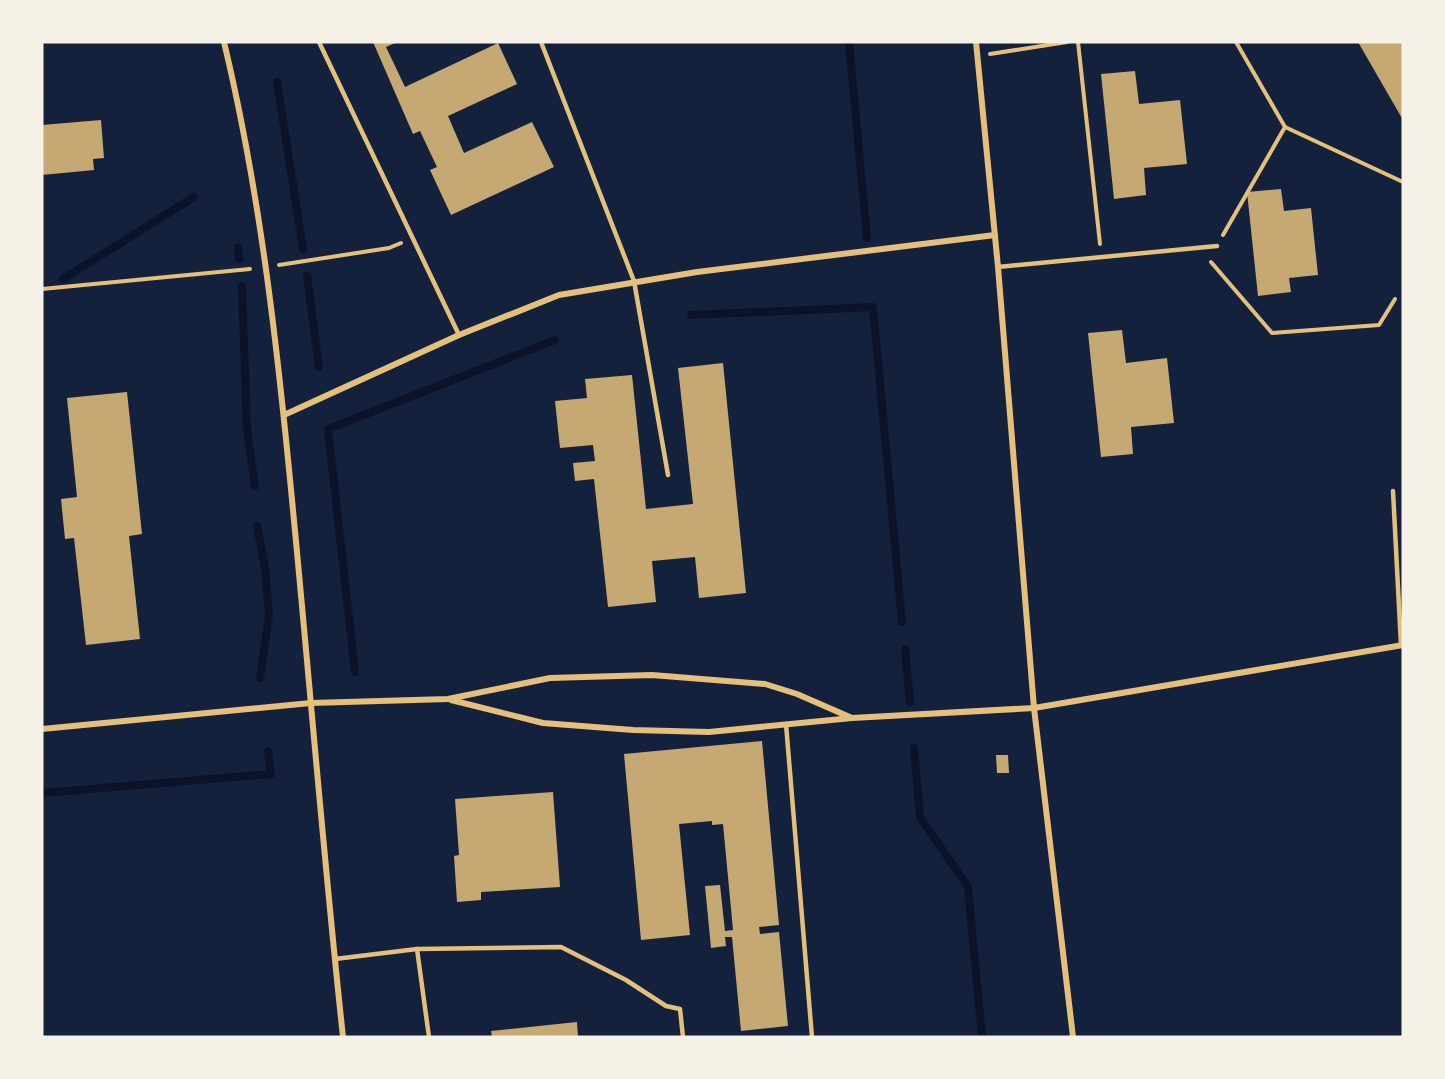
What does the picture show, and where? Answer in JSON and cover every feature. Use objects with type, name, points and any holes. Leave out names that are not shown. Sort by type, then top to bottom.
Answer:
[{"type":"street","points":[[224,42],[242,116],[266,267],[284,415],[343,1037]]},
{"type":"street","points":[[976,42],[998,267],[1034,708],[1073,1037]]},
{"type":"street","points":[[284,415],[459,335],[559,295],[634,281],[995,235]]},
{"type":"street","points":[[448,699],[543,723],[633,730],[709,732],[852,718],[1034,708],[1402,645]]},
{"type":"street","points":[[42,729],[311,703],[448,699],[550,678],[652,675],[765,684],[797,694],[852,718]]},
{"type":"lane","points":[[320,42],[459,335]]},
{"type":"lane","points":[[540,42],[634,281],[668,475]]},
{"type":"lane","points":[[998,267],[1216,246]]},
{"type":"lane","points":[[1392,491],[1402,645]]},
{"type":"lane","points":[[786,724],[812,1037]]},
{"type":"lane","points":[[335,958],[417,949],[561,947],[626,980],[666,1006],[680,1010],[683,1037]]},
{"type":"lane","points":[[417,949],[429,1037]]},
{"type":"path","points":[[977,57],[1067,42]]},
{"type":"path","points":[[1078,42],[1102,257]]},
{"type":"path","points":[[1236,42],[1285,126],[1403,182]]},
{"type":"path","points":[[1216,246],[1285,126]]},
{"type":"path","points":[[42,289],[266,267],[389,248],[412,237]]},
{"type":"path","points":[[1199,248],[1272,333],[1379,325],[1395,299]]},
{"type":"building","points":[[373,42],[397,42],[386,47],[405,87],[498,43],[517,84],[448,116],[464,153],[532,122],[554,167],[451,215],[430,170],[437,167],[420,131],[413,134]]},
{"type":"building","points":[[1358,42],[1403,42],[1403,120]]},
{"type":"building","points":[[1135,71],[1139,104],[1180,100],[1187,164],[1144,168],[1146,195],[1114,199],[1101,74]]},
{"type":"building","points":[[101,120],[104,158],[93,159],[94,170],[42,175],[42,125]]},
{"type":"building","points":[[1281,189],[1284,211],[1311,208],[1318,275],[1289,278],[1291,292],[1258,296],[1247,192]]},
{"type":"building","points":[[1122,330],[1126,363],[1167,358],[1174,423],[1131,427],[1133,454],[1101,457],[1088,333]]},
{"type":"building","points":[[723,363],[746,593],[699,598],[695,557],[652,561],[656,602],[608,607],[594,479],[575,481],[573,463],[595,461],[593,445],[560,448],[555,401],[587,398],[585,379],[632,375],[646,509],[693,504],[678,368]]},
{"type":"building","points":[[127,392],[142,534],[129,536],[140,639],[86,645],[74,538],[65,539],[61,499],[77,497],[67,398]]},
{"type":"building","points":[[762,741],[779,925],[759,927],[760,934],[779,932],[788,1026],[741,1031],[732,937],[725,937],[726,946],[711,948],[705,886],[720,885],[725,931],[733,930],[723,824],[712,825],[712,821],[679,824],[690,935],[641,940],[624,754]]},
{"type":"building","points":[[996,755],[1008,755],[1009,773],[997,773]]},
{"type":"building","points":[[553,792],[560,887],[481,892],[481,900],[457,902],[454,856],[459,855],[455,799]]},
{"type":"building","points":[[577,1022],[578,1037],[492,1037],[491,1031]]},
{"type":"waterway","points":[[849,42],[867,238]]},
{"type":"waterway","points":[[277,82],[303,249]]},
{"type":"waterway","points":[[63,279],[194,197]]},
{"type":"waterway","points":[[238,248],[239,259]]},
{"type":"waterway","points":[[307,276],[319,367]]},
{"type":"waterway","points":[[242,286],[247,430],[255,486]]},
{"type":"waterway","points":[[691,315],[873,307],[902,622]]},
{"type":"waterway","points":[[355,672],[328,429],[555,340]]},
{"type":"waterway","points":[[257,526],[265,568],[269,615],[260,678]]},
{"type":"waterway","points":[[905,649],[910,702]]},
{"type":"waterway","points":[[914,748],[920,817],[968,887],[982,1037]]},
{"type":"waterway","points":[[42,793],[271,774],[268,751]]}]
